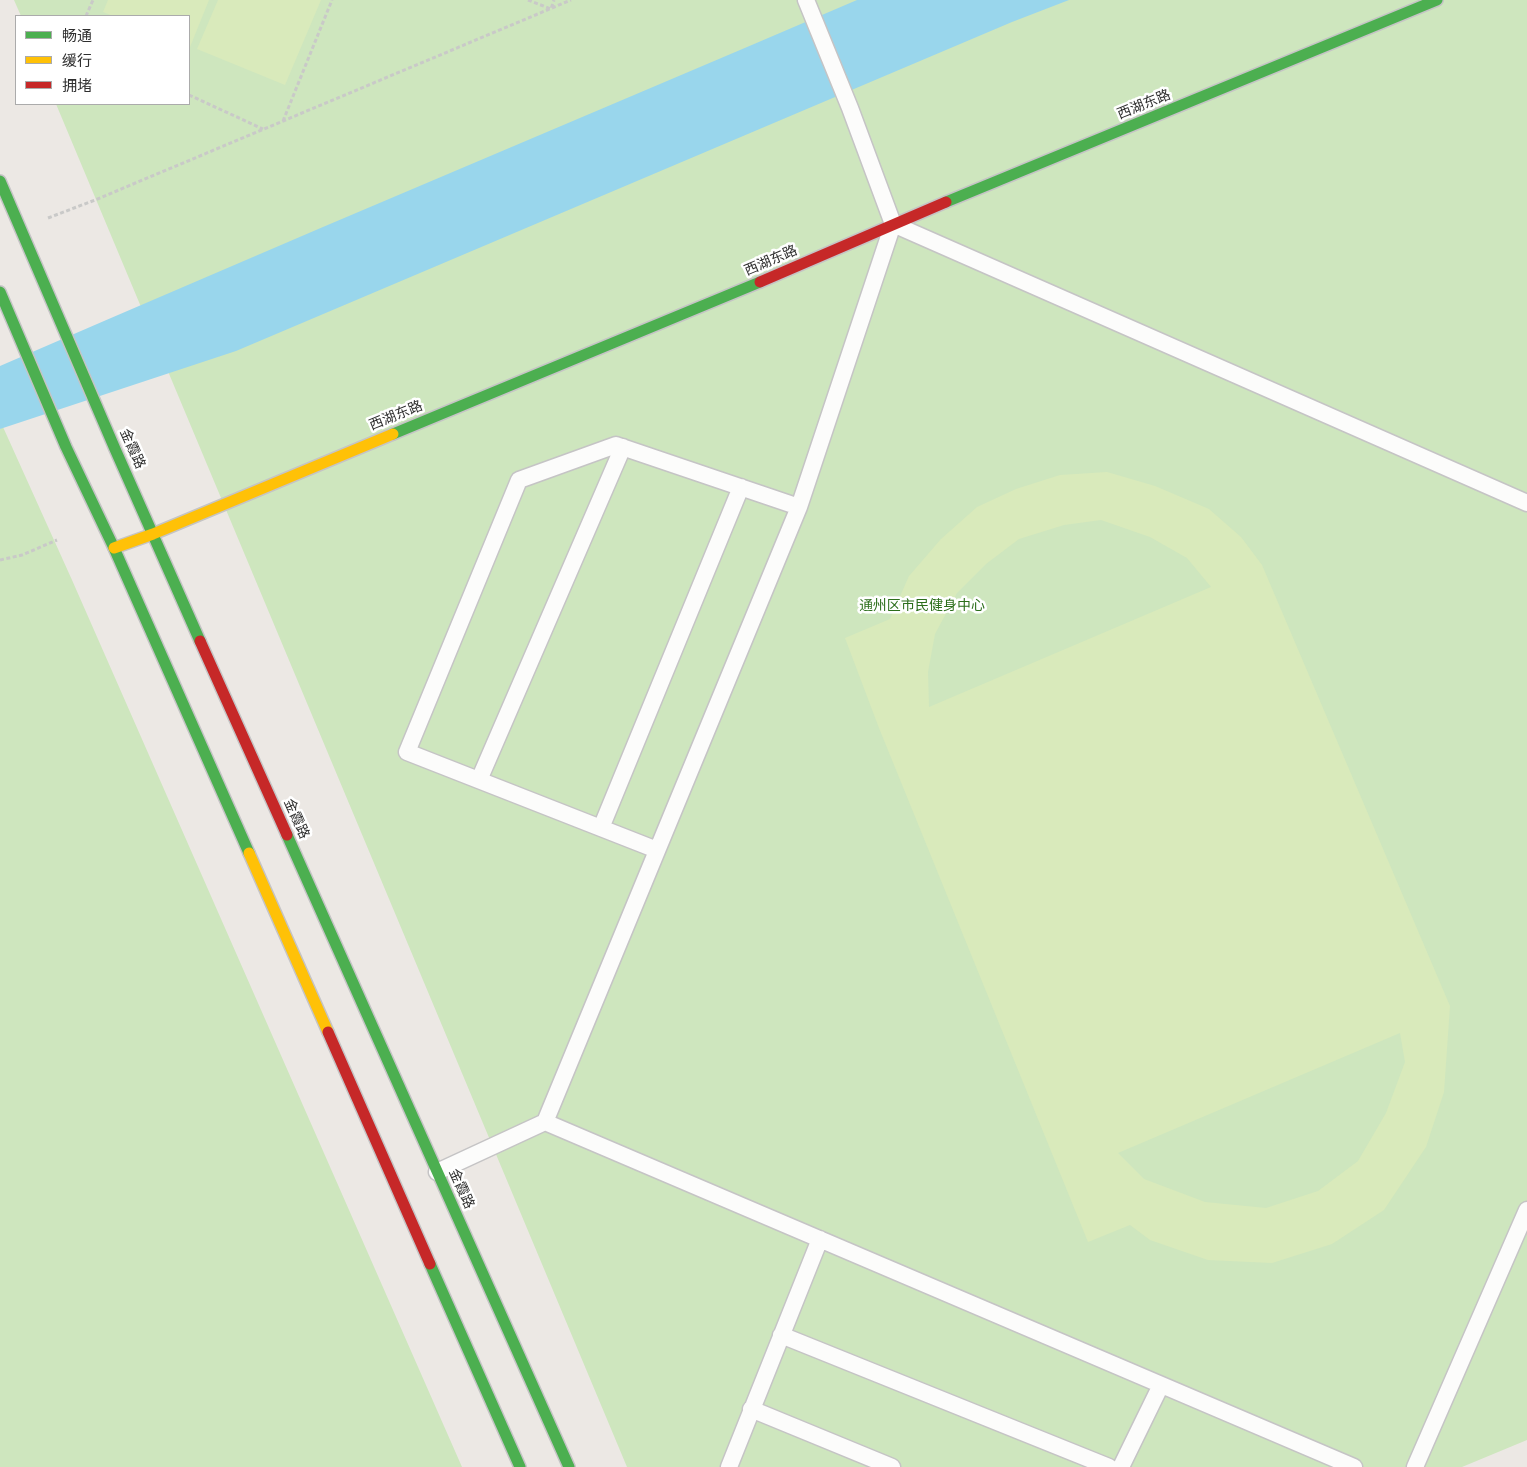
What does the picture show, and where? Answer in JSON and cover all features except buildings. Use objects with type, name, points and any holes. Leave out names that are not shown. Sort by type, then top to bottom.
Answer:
[{"type":"main road","name":"西湖东路","points":[[114,548],[153,534],[805,264],[893,224],[1437,0]]},
{"type":"main road","name":"金霞路","points":[[0,181],[115,449],[569,1467]]},
{"type":"main road","points":[[0,292],[66,447],[114,548],[520,1467]]},
{"type":"lane","points":[[437,1172],[545,1122],[799,507],[893,224],[850,108],[808,5]]},
{"type":"lane","points":[[893,224],[1527,503]]},
{"type":"lane","points":[[657,850],[407,752],[519,480],[616,445],[799,507]]},
{"type":"lane","points":[[479,780],[623,447]]},
{"type":"lane","points":[[601,828],[741,487]]},
{"type":"lane","points":[[545,1122],[1354,1467]]},
{"type":"lane","points":[[1415,1467],[1527,1210]]},
{"type":"lane","points":[[729,1467],[820,1239]]},
{"type":"lane","points":[[781,1335],[1109,1467]]},
{"type":"lane","points":[[1121,1467],[1161,1385]]},
{"type":"lane","points":[[751,1409],[892,1467]]},
{"type":"path","points":[[86,15],[92,0]]},
{"type":"path","points":[[283,121],[332,0]]},
{"type":"path","points":[[528,0],[551,9]]},
{"type":"path","points":[[551,9],[554,0]]},
{"type":"path","points":[[20,228],[95,200],[571,0]]},
{"type":"path","points":[[190,95],[264,129]]},
{"type":"path","points":[[0,560],[22,555],[57,540]]},
{"type":"green space","name":"通州区市民健身中心","points":[[14,0],[1527,0],[1527,1440],[1462,1467],[627,1467],[56,105],[190,105],[190,15],[21,15]]},
{"type":"green space","points":[[108,0],[209,0],[190,47],[190,15],[110,15],[103,12]]},
{"type":"green space","points":[[218,0],[321,0],[285,85],[197,49]]},
{"type":"green space","points":[[3,427],[462,1467],[0,1467],[0,429]]},
{"type":"green space","points":[[1107,472],[1155,486],[1209,509],[1241,537],[1262,565],[1450,1006],[1444,1092],[1426,1147],[1384,1210],[1332,1244],[1272,1263],[1208,1260],[1150,1240],[1130,1225],[1088,1242],[879,728],[845,638],[890,619],[909,576],[941,539],[977,507],[1016,489],[1060,475]],"holes":[[[1101,520],[1150,537],[1187,558],[1211,587],[929,707],[928,672],[935,634],[957,593],[986,564],[1019,539],[1064,525]],[[1400,1033],[1405,1062],[1386,1113],[1358,1161],[1318,1191],[1266,1208],[1205,1202],[1144,1179],[1118,1153]]]},
{"type":"water","points":[[857,0],[1069,0],[1012,22],[236,351],[0,429],[0,366]]},
{"type":"traffic: fast","points":[[946,202],[1437,0]]},
{"type":"traffic: fast","points":[[0,181],[200,641]]},
{"type":"traffic: fast","points":[[393,434],[760,282]]},
{"type":"traffic: fast","points":[[0,292],[66,447],[114,548],[249,853]]},
{"type":"traffic: fast","points":[[287,835],[569,1467]]},
{"type":"traffic: fast","points":[[430,1264],[520,1467]]},
{"type":"traffic: slow","points":[[114,548],[153,534],[393,434]]},
{"type":"traffic: slow","points":[[249,853],[328,1032]]},
{"type":"traffic: jam","points":[[760,282],[946,202]]},
{"type":"traffic: jam","points":[[200,641],[287,835]]},
{"type":"traffic: jam","points":[[328,1032],[430,1264]]}]
